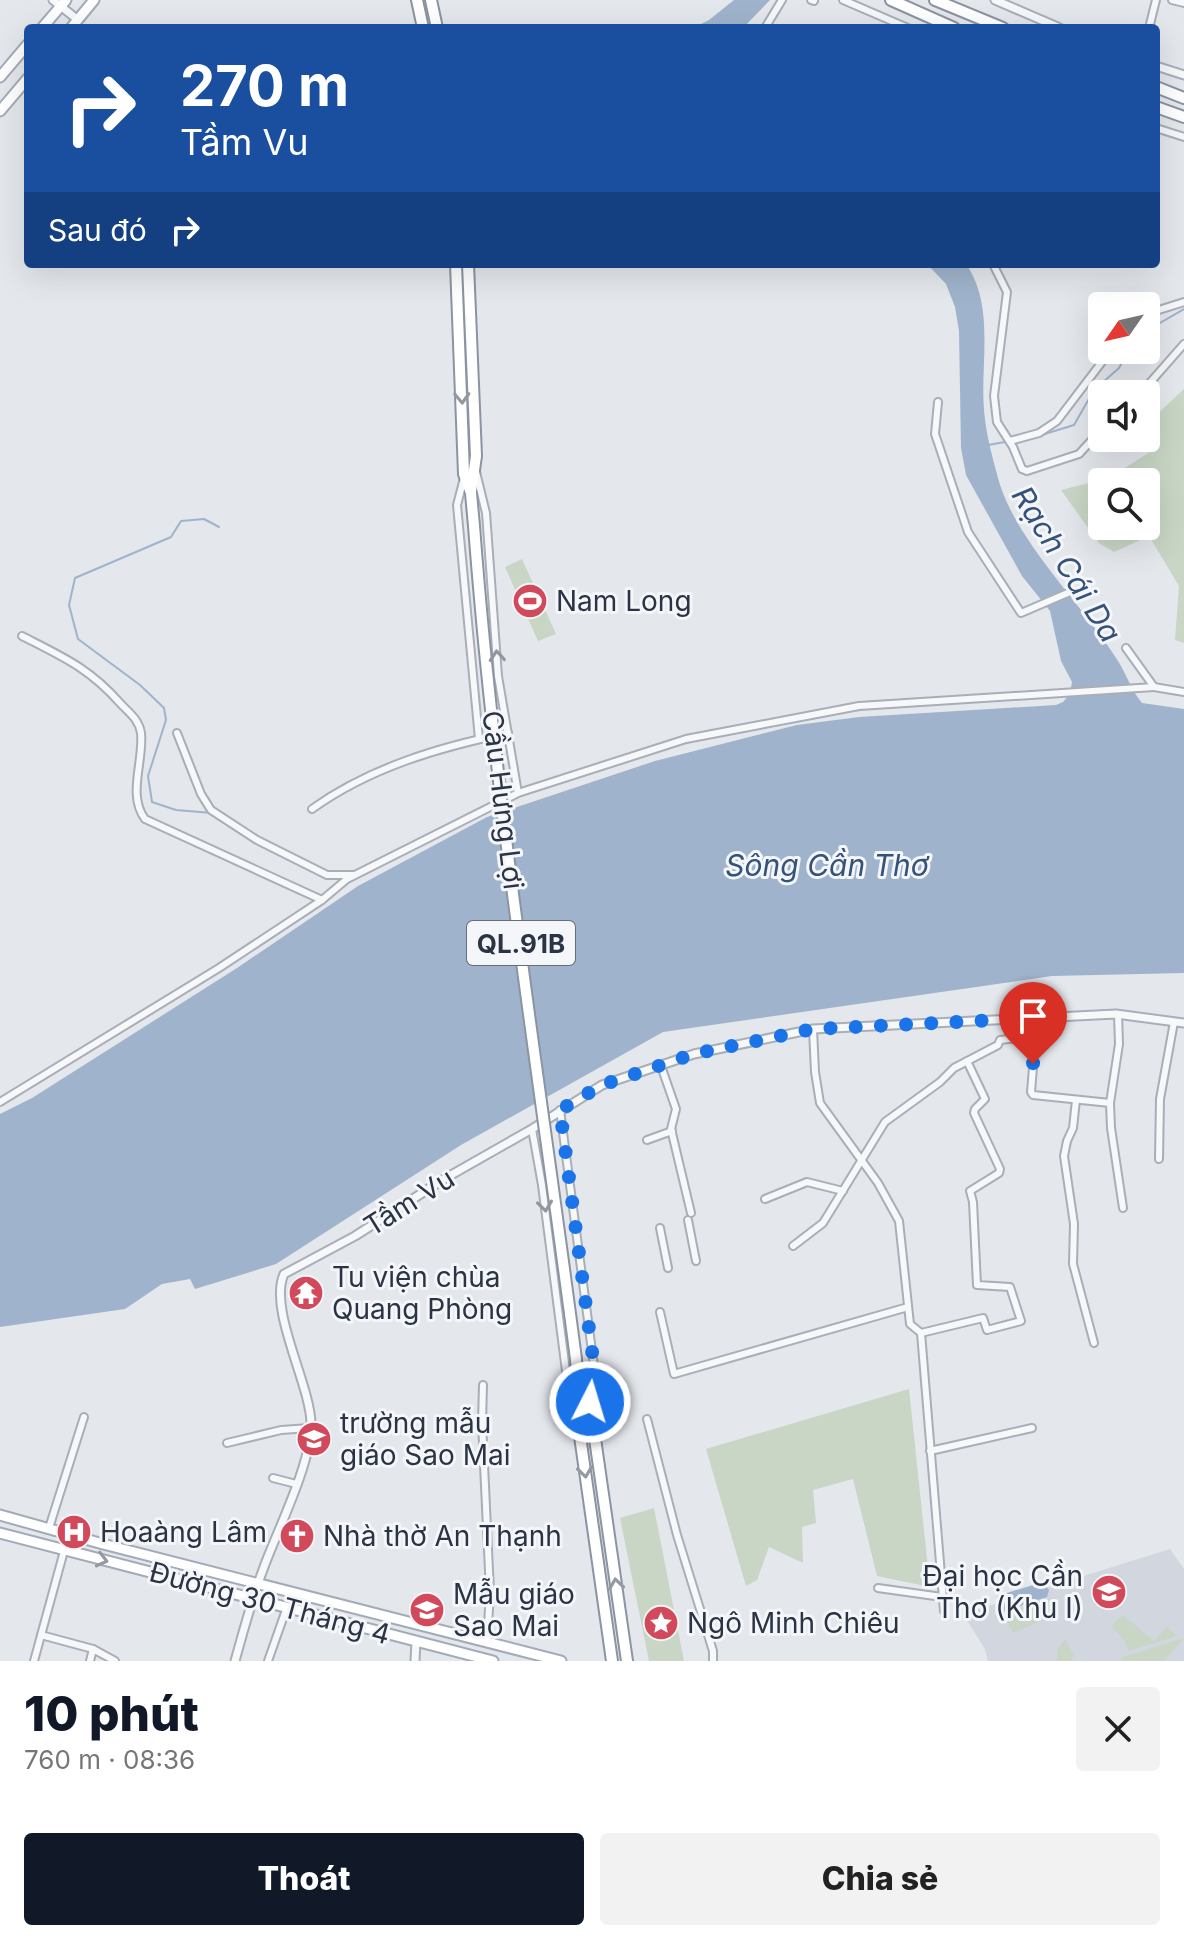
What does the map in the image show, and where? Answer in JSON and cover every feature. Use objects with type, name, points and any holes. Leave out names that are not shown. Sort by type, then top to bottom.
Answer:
[{"type":"highway","points":[[417,0],[422,24]]},
{"type":"highway","points":[[431,0],[436,24]]},
{"type":"highway","points":[[891,0],[945,24]]},
{"type":"highway","points":[[935,0],[993,24]]},
{"type":"highway","points":[[1160,89],[1184,98]]},
{"type":"highway","points":[[1160,108],[1184,117]]},
{"type":"highway","name":"QL.91B","points":[[456,268],[466,350]]},
{"type":"highway","name":"QL.91B","points":[[468,268],[466,350],[470,473]]},
{"type":"highway","name":"Cầu Hưng Lợi","points":[[470,473],[482,635],[497,762],[577,1375]]},
{"type":"highway","name":"QL.91B","points":[[577,1375],[588,1390],[627,1661]]},
{"type":"highway","name":"QL.91B","points":[[577,1375],[574,1394],[612,1661]]},
{"type":"main road","points":[[74,24],[94,0]]},
{"type":"main road","points":[[45,24],[60,2]]},
{"type":"main road","points":[[0,77],[24,49]]},
{"type":"main road","points":[[0,111],[24,83]]},
{"type":"main road","name":"Đường 30 Tháng 4","points":[[0,1515],[561,1661]]},
{"type":"main road","name":"Đường 30 Tháng 4","points":[[0,1533],[493,1661]]},
{"type":"street","points":[[767,24],[782,0]]},
{"type":"street","points":[[843,0],[899,24]]},
{"type":"street","points":[[995,0],[1051,24]]},
{"type":"street","points":[[1150,24],[1156,0]]},
{"type":"street","points":[[1172,0],[1184,3]]},
{"type":"street","points":[[60,2],[74,24]]},
{"type":"street","points":[[1160,67],[1184,75]]},
{"type":"street","points":[[1160,129],[1184,137]]},
{"type":"street","points":[[995,268],[1007,292],[994,396],[994,411],[1001,431],[1010,441],[1022,469],[1027,471],[1079,454],[1088,444]]},
{"type":"street","points":[[1160,310],[1184,302]]},
{"type":"street","points":[[1152,380],[1184,344]]},
{"type":"street","points":[[1010,441],[1039,433],[1057,421],[1100,364]]},
{"type":"street","points":[[938,402],[935,432],[938,447],[970,539],[1021,613],[1070,592]]},
{"type":"street","points":[[470,473],[486,513],[498,676],[518,793]]},
{"type":"street","points":[[470,473],[457,505],[479,739]]},
{"type":"street","points":[[22,636],[79,665],[105,685],[131,712],[141,731],[137,803],[145,819],[325,897]]},
{"type":"street","points":[[1126,648],[1154,687]]},
{"type":"street","points":[[0,1102],[219,968],[347,879],[518,793],[686,739],[859,706],[1154,687],[1184,692]]},
{"type":"street","points":[[177,733],[201,794],[211,810],[257,840],[327,875],[356,875]]},
{"type":"street","points":[[312,809],[340,789],[361,779],[445,747],[508,733]]},
{"type":"street","points":[[1118,1014],[1119,1044],[1110,1103],[1123,1208]]},
{"type":"street","name":"Tầm Vu","points":[[310,1428],[281,1298],[284,1274],[355,1236],[602,1085],[694,1054],[813,1029],[1118,1014],[1184,1023]]},
{"type":"street","points":[[1037,1018],[1033,1095],[1110,1103]]},
{"type":"street","points":[[1159,1159],[1160,1099],[1174,1022]]},
{"type":"street","points":[[813,1029],[820,1103],[862,1159],[899,1221],[910,1324],[921,1333],[944,1611]]},
{"type":"street","points":[[793,1246],[823,1223],[885,1122],[967,1061],[998,1045],[1000,1040],[1036,1036]]},
{"type":"street","points":[[921,1333],[983,1318],[987,1330],[1021,1321],[1010,1287],[977,1285],[970,1191],[999,1173],[1000,1169],[974,1113],[985,1099],[967,1061]]},
{"type":"street","points":[[661,1066],[676,1109],[672,1131],[696,1261]]},
{"type":"street","points":[[1076,1100],[1073,1128],[1064,1156],[1074,1224],[1073,1264],[1094,1343]]},
{"type":"street","points":[[560,1110],[594,1366],[590,1402]]},
{"type":"street","points":[[532,1129],[566,1371],[574,1394]]},
{"type":"street","points":[[647,1140],[672,1131]]},
{"type":"street","points":[[765,1199],[807,1182],[843,1191]]},
{"type":"street","points":[[660,1228],[668,1268]]},
{"type":"street","points":[[660,1312],[674,1374],[908,1307]]},
{"type":"street","points":[[483,1385],[490,1592],[487,1642]]},
{"type":"street","points":[[49,1528],[84,1417]]},
{"type":"street","points":[[647,1419],[677,1535],[713,1651],[713,1661]]},
{"type":"street","points":[[227,1443],[281,1430],[310,1428],[306,1456],[258,1582],[235,1661]]},
{"type":"street","points":[[930,1451],[1032,1428]]},
{"type":"street","points":[[273,1478],[296,1484]]},
{"type":"street","points":[[34,1661],[64,1551]]},
{"type":"street","points":[[878,1588],[942,1597]]},
{"type":"street","points":[[268,1661],[287,1607]]},
{"type":"street","points":[[41,1635],[93,1649],[115,1661]]},
{"type":"street","points":[[415,1661],[416,1641]]},
{"type":"street","points":[[90,1661],[93,1649]]},
{"type":"shaded area","name":"Đại học Cần Thơ (Khu I)","points":[[1170,1549],[1184,1569],[1184,1661],[988,1661],[985,1649],[963,1614]]},
{"type":"green space","points":[[1184,389],[1184,643],[1175,640],[1179,586],[1151,540],[1160,540],[1160,468],[1125,468],[1150,452],[1160,452],[1160,412]]},
{"type":"green space","points":[[1088,483],[1088,528],[1061,490]]},
{"type":"green space","points":[[1097,540],[1140,540],[1114,552]]},
{"type":"green space","name":"Nam Long","points":[[522,559],[556,634],[538,641],[505,567]]},
{"type":"green space","points":[[909,1389],[930,1587],[877,1576],[853,1479],[813,1490],[816,1523],[802,1527],[803,1563],[769,1547],[757,1580],[746,1586],[706,1449]]},
{"type":"green space","points":[[654,1508],[684,1661],[649,1661],[620,1518]]},
{"type":"green space","points":[[1052,1598],[1057,1608],[1047,1611],[1049,1617],[1013,1633],[1003,1614]]},
{"type":"green space","points":[[1123,1615],[1154,1641],[1167,1627],[1177,1636],[1128,1651],[1125,1641],[1111,1626]]},
{"type":"green space","points":[[1184,1638],[1164,1661],[1124,1661],[1120,1658]]},
{"type":"green space","points":[[1065,1639],[1074,1655],[1071,1661],[1055,1661],[1058,1658],[1057,1650]]},
{"type":"water","points":[[734,0],[770,0],[747,24],[701,24]]},
{"type":"water","name":"Sông Cần Thơ","points":[[931,268],[968,268],[981,300],[984,319],[983,400],[987,434],[998,478],[1019,525],[1118,661],[1142,703],[1184,709],[1184,973],[1052,976],[663,1032],[461,1145],[276,1264],[195,1289],[190,1279],[162,1284],[125,1309],[0,1327],[0,1114],[32,1098],[237,968],[358,886],[487,817],[655,761],[797,725],[859,717],[1056,705],[1063,702],[1070,694],[1072,682],[1061,661],[1050,611],[1022,576],[966,475],[961,448],[959,331],[955,307],[946,284]]},
{"type":"water","points":[[1043,1582],[1049,1590],[1047,1597],[1002,1612],[997,1596]]},
{"type":"waterway","points":[[1160,323],[1184,309]]},
{"type":"waterway","points":[[1035,437],[1074,425],[1094,390],[1121,364]]},
{"type":"waterway","points":[[988,445],[1005,442]]},
{"type":"waterway","points":[[212,813],[176,810],[152,802],[148,776],[166,720],[164,708],[140,685],[78,639],[69,605],[75,578],[171,537],[181,521],[204,519],[219,527]]},
{"type":"waterway","points":[[217,817],[242,833]]},
{"type":"place","name":"Nam Long","points":[[530,601]]},
{"type":"place","name":"Tu viện chùa Quang Phòng","points":[[306,1293]]},
{"type":"place","name":"trường mẫu giáo Sao Mai","points":[[314,1439]]},
{"type":"place","name":"Hoaàng Lâm","points":[[74,1532]]},
{"type":"place","name":"Nhà thờ An Thạnh","points":[[297,1536]]},
{"type":"place","name":"Đại học Cần Thơ (Khu I)","points":[[1109,1592]]},
{"type":"place","name":"Mẫu giáo Sao Mai","points":[[427,1610]]},
{"type":"place","name":"Ngô Minh Chiêu","points":[[661,1623]]},
{"type":"route","points":[[590,1402],[594,1366],[560,1110],[602,1085],[694,1054],[813,1029],[1037,1018],[1033,1064]]},
{"type":"water label","name":"Rạch Cái Da","points":[[1067,564]]}]
